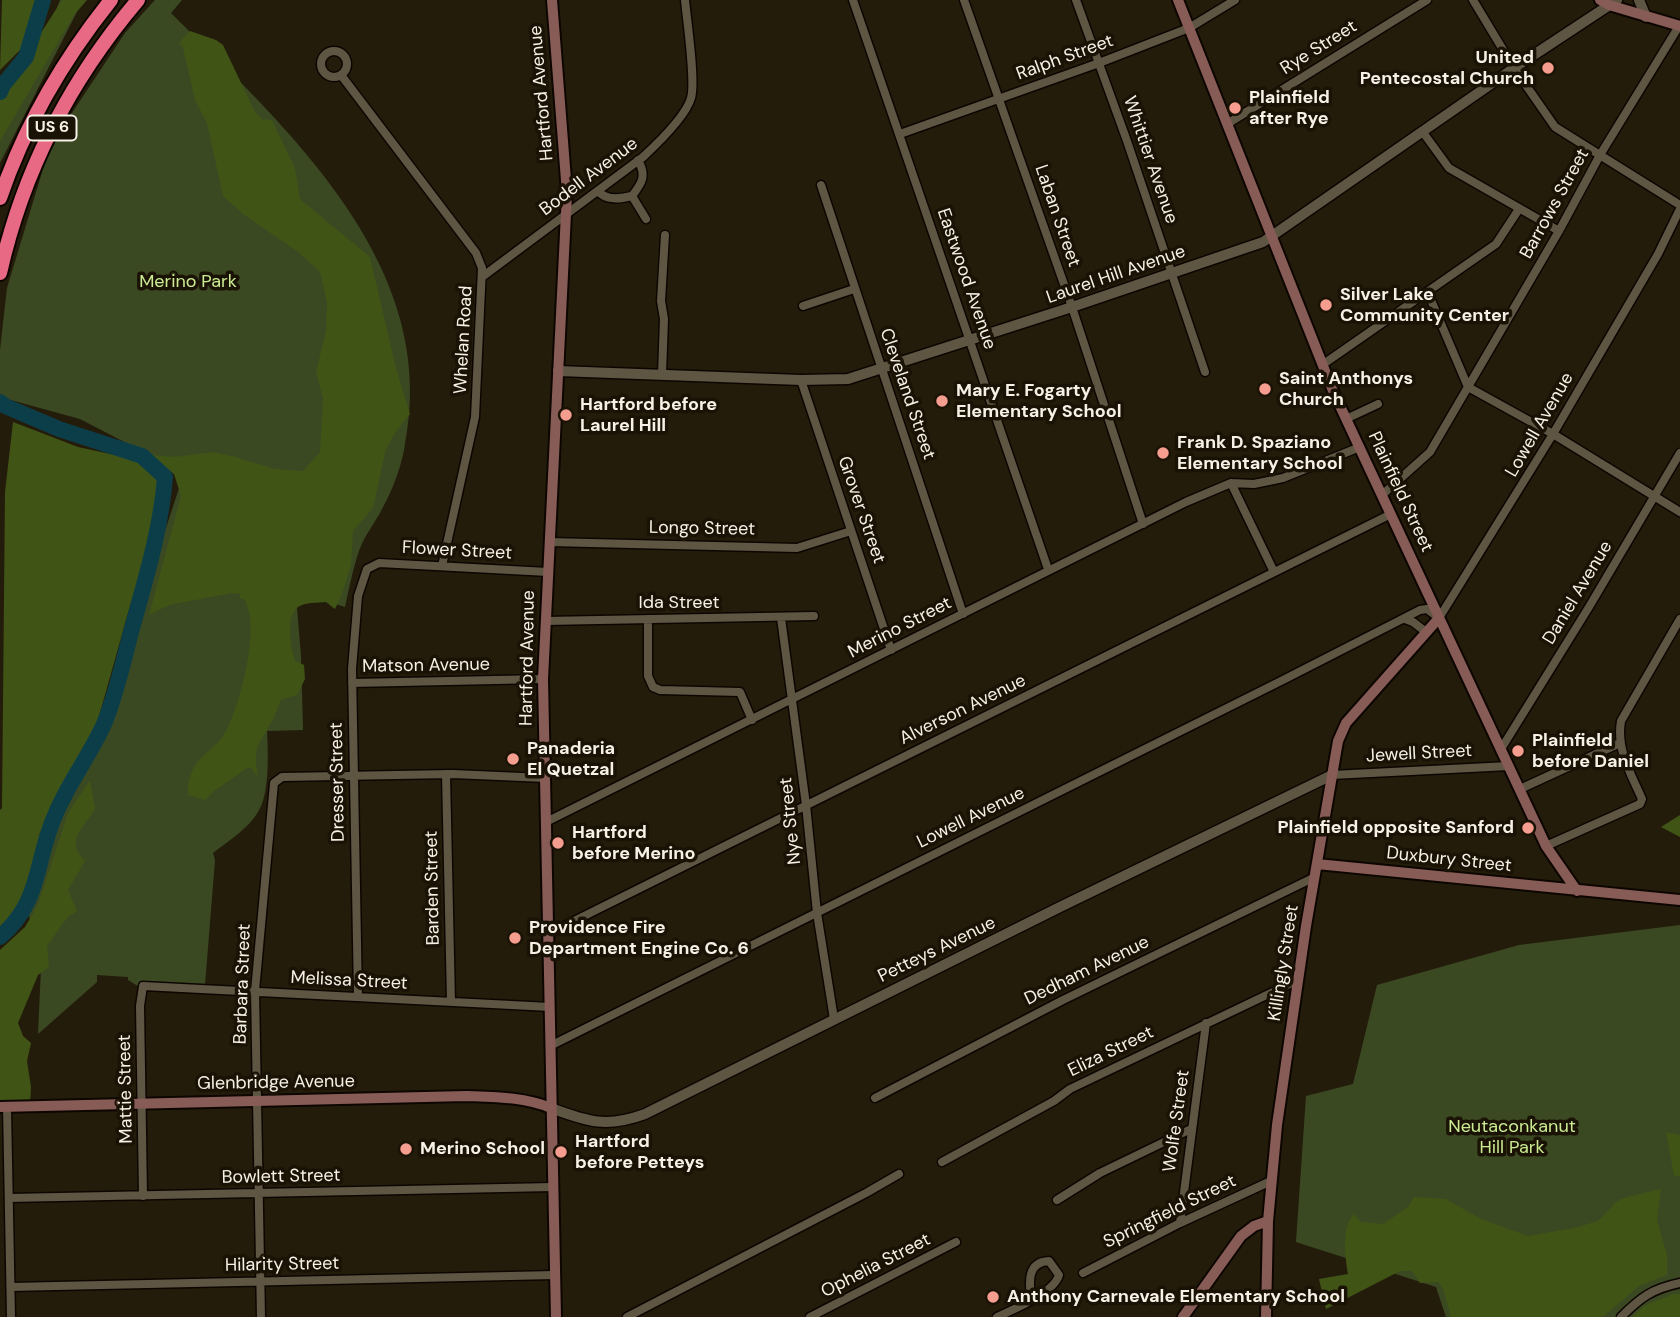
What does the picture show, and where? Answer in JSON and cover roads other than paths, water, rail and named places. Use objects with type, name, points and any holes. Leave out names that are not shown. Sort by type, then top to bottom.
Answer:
[{"type":"highway","name":"US 6","points":[[0,198],[21,145],[48,92],[80,41],[111,0]]},
{"type":"highway","name":"US 6","points":[[0,273],[24,191],[54,123],[92,60],[138,0]]},
{"type":"main road","name":"Hartford Avenue","points":[[552,0],[566,175],[543,680],[556,1317]]},
{"type":"main road","name":"Plainfield Street","points":[[1178,0],[1322,365],[1346,419],[1546,846],[1577,891]]},
{"type":"main road","points":[[1609,2],[1646,17],[1679,26]]},
{"type":"main road","name":"Killingly Street","points":[[1266,1317],[1271,1181],[1298,980],[1338,741],[1346,723],[1439,618]]},
{"type":"main road","name":"Duxbury Street","points":[[1317,864],[1577,891]]},
{"type":"main road","points":[[1577,891],[1680,900]]},
{"type":"main road","name":"Glenbridge Avenue","points":[[3,1107],[467,1096],[534,1101],[551,1108]]},
{"type":"main road","points":[[1184,1317],[1241,1236],[1254,1226],[1268,1221]]},
{"type":"street","name":"Bodell Avenue","points":[[482,277],[638,160],[657,143],[687,107],[692,85],[685,0]]},
{"type":"street","name":"Eastwood Avenue","points":[[853,0],[1048,569]]},
{"type":"street","name":"Laban Street","points":[[964,0],[1072,307],[1143,524]]},
{"type":"street","name":"Whittier Avenue","points":[[1076,0],[1205,372]]},
{"type":"street","name":"Ralph Street","points":[[900,134],[1189,28],[1235,0]]},
{"type":"street","name":"Rye Street","points":[[1227,124],[1427,0]]},
{"type":"street","points":[[1473,0],[1514,68],[1555,127],[1680,207]]},
{"type":"street","points":[[1639,0],[1646,17]]},
{"type":"street","name":"Laurel Hill Avenue","points":[[558,371],[801,380],[848,379],[1263,242],[1609,2]]},
{"type":"street","name":"Barrows Street","points":[[1382,495],[1430,452],[1559,231],[1600,155],[1679,26]]},
{"type":"street","name":"Whelan Road","points":[[341,75],[481,263],[475,417],[442,566]]},
{"type":"street","points":[[1422,131],[1449,169],[1559,231]]},
{"type":"street","points":[[598,191],[608,198],[632,196],[642,183],[644,173],[638,160]]},
{"type":"street","name":"Cleveland Street","points":[[821,185],[963,614]]},
{"type":"street","points":[[632,196],[646,219]]},
{"type":"street","name":"Lowell Avenue","points":[[550,1046],[1420,610],[1427,610],[1439,618],[1553,434],[1658,254],[1680,207]]},
{"type":"street","points":[[1322,365],[1496,244],[1519,209]]},
{"type":"street","points":[[662,374],[664,319],[661,301],[665,235]]},
{"type":"street","points":[[803,306],[854,289]]},
{"type":"street","points":[[1428,293],[1468,387],[1553,434],[1680,512]]},
{"type":"street","name":"Grover Street","points":[[801,380],[891,650]]},
{"type":"street","points":[[1346,419],[1377,404]]},
{"type":"street","name":"Merino Street","points":[[546,822],[1186,502],[1231,483],[1254,484],[1273,480],[1360,447]]},
{"type":"street","name":"Daniel Avenue","points":[[1501,750],[1680,453]]},
{"type":"street","points":[[1231,483],[1274,572]]},
{"type":"street","name":"Alverson Avenue","points":[[548,933],[1391,514]]},
{"type":"street","name":"Longo Street","points":[[549,542],[797,548],[851,531]]},
{"type":"street","name":"Flower Street","points":[[367,569],[379,563],[548,572]]},
{"type":"street","name":"Dresser Street","points":[[358,997],[352,683],[356,607],[367,569]]},
{"type":"street","name":"Ida Street","points":[[545,621],[814,617]]},
{"type":"street","name":"Nye Street","points":[[781,618],[806,805],[817,913],[834,1019]]},
{"type":"street","points":[[648,619],[648,676],[653,687],[660,690],[740,692],[752,720]]},
{"type":"street","points":[[1405,619],[1419,625],[1426,632]]},
{"type":"street","points":[[1546,846],[1632,808],[1643,799],[1620,743],[1621,721],[1680,619]]},
{"type":"street","name":"Matson Avenue","points":[[352,683],[543,680]]},
{"type":"street","points":[[1520,789],[1620,743]]},
{"type":"street","name":"Jewell Street","points":[[1332,775],[1509,766]]},
{"type":"street","points":[[354,776],[446,774],[545,778]]},
{"type":"street","name":"Barden Street","points":[[446,774],[451,1002]]},
{"type":"street","name":"Petteys Avenue","points":[[551,1108],[598,1123],[621,1122],[634,1118],[1332,775]]},
{"type":"street","name":"Barbara Street","points":[[261,1317],[255,991],[274,786],[282,777],[354,776]]},
{"type":"street","name":"Dedham Avenue","points":[[875,1098],[1063,1000],[1315,877]]},
{"type":"street","name":"Eliza Street","points":[[942,1162],[1054,1101],[1070,1089],[1298,980]]},
{"type":"street","name":"Mattie Street","points":[[143,1196],[141,997],[143,986],[146,986]]},
{"type":"street","name":"Melissa Street","points":[[146,986],[550,1007]]},
{"type":"street","name":"Wolfe Street","points":[[1180,1223],[1206,1023]]},
{"type":"street","points":[[3,1107],[9,1198],[11,1317]]},
{"type":"street","points":[[1056,1200],[1100,1173],[1191,1129]]},
{"type":"street","points":[[627,1317],[898,1174]]},
{"type":"street","name":"Springfield Street","points":[[1083,1273],[1180,1223],[1271,1181]]},
{"type":"street","name":"Bowlett Street","points":[[9,1198],[553,1187]]},
{"type":"street","name":"Ophelia Street","points":[[810,1317],[956,1242]]},
{"type":"street","points":[[997,1317],[1031,1299],[1057,1283],[1059,1275],[1049,1261],[1034,1265],[1031,1273],[1031,1299]]},
{"type":"street","name":"Hilarity Street","points":[[11,1287],[555,1275]]},
{"type":"street","points":[[1621,1317],[1644,1295],[1655,1289],[1680,1283]]},
{"type":"waterway","points":[[0,92],[26,57],[43,0]]},
{"type":"waterway","points":[[0,402],[59,429],[142,456],[165,477],[152,555],[108,713],[56,813],[24,909],[0,937]]},
{"type":"place","name":"United Pentecostal Church","points":[[1548,68]]},
{"type":"place","name":"Plainfield after Rye","points":[[1235,108]]},
{"type":"place","name":"Silver Lake Community Center","points":[[1326,305]]},
{"type":"place","name":"Saint Anthonys Church","points":[[1265,389]]},
{"type":"place","name":"Mary E. Fogarty Elementary School","points":[[942,401]]},
{"type":"place","name":"Hartford before Laurel Hill","points":[[566,415]]},
{"type":"place","name":"Frank D. Spaziano Elementary School","points":[[1163,453]]},
{"type":"place","name":"Plainfield before Daniel","points":[[1518,751]]},
{"type":"place","name":"Panaderia El Quetzal","points":[[513,759]]},
{"type":"place","name":"Plainfield opposite Sanford","points":[[1528,828]]},
{"type":"place","name":"Hartford before Merino","points":[[558,843]]},
{"type":"place","name":"Providence Fire Department Engine Co. 6","points":[[515,938]]},
{"type":"place","name":"Merino School","points":[[406,1149]]},
{"type":"place","name":"Hartford before Petteys","points":[[561,1152]]},
{"type":"place","name":"Anthony Carnevale Elementary School","points":[[993,1297]]},
{"type":"park label","name":"Merino Park","points":[[188,282]]},
{"type":"park label","name":"Neutaconkanut Hill Park","points":[[1512,1137]]}]
